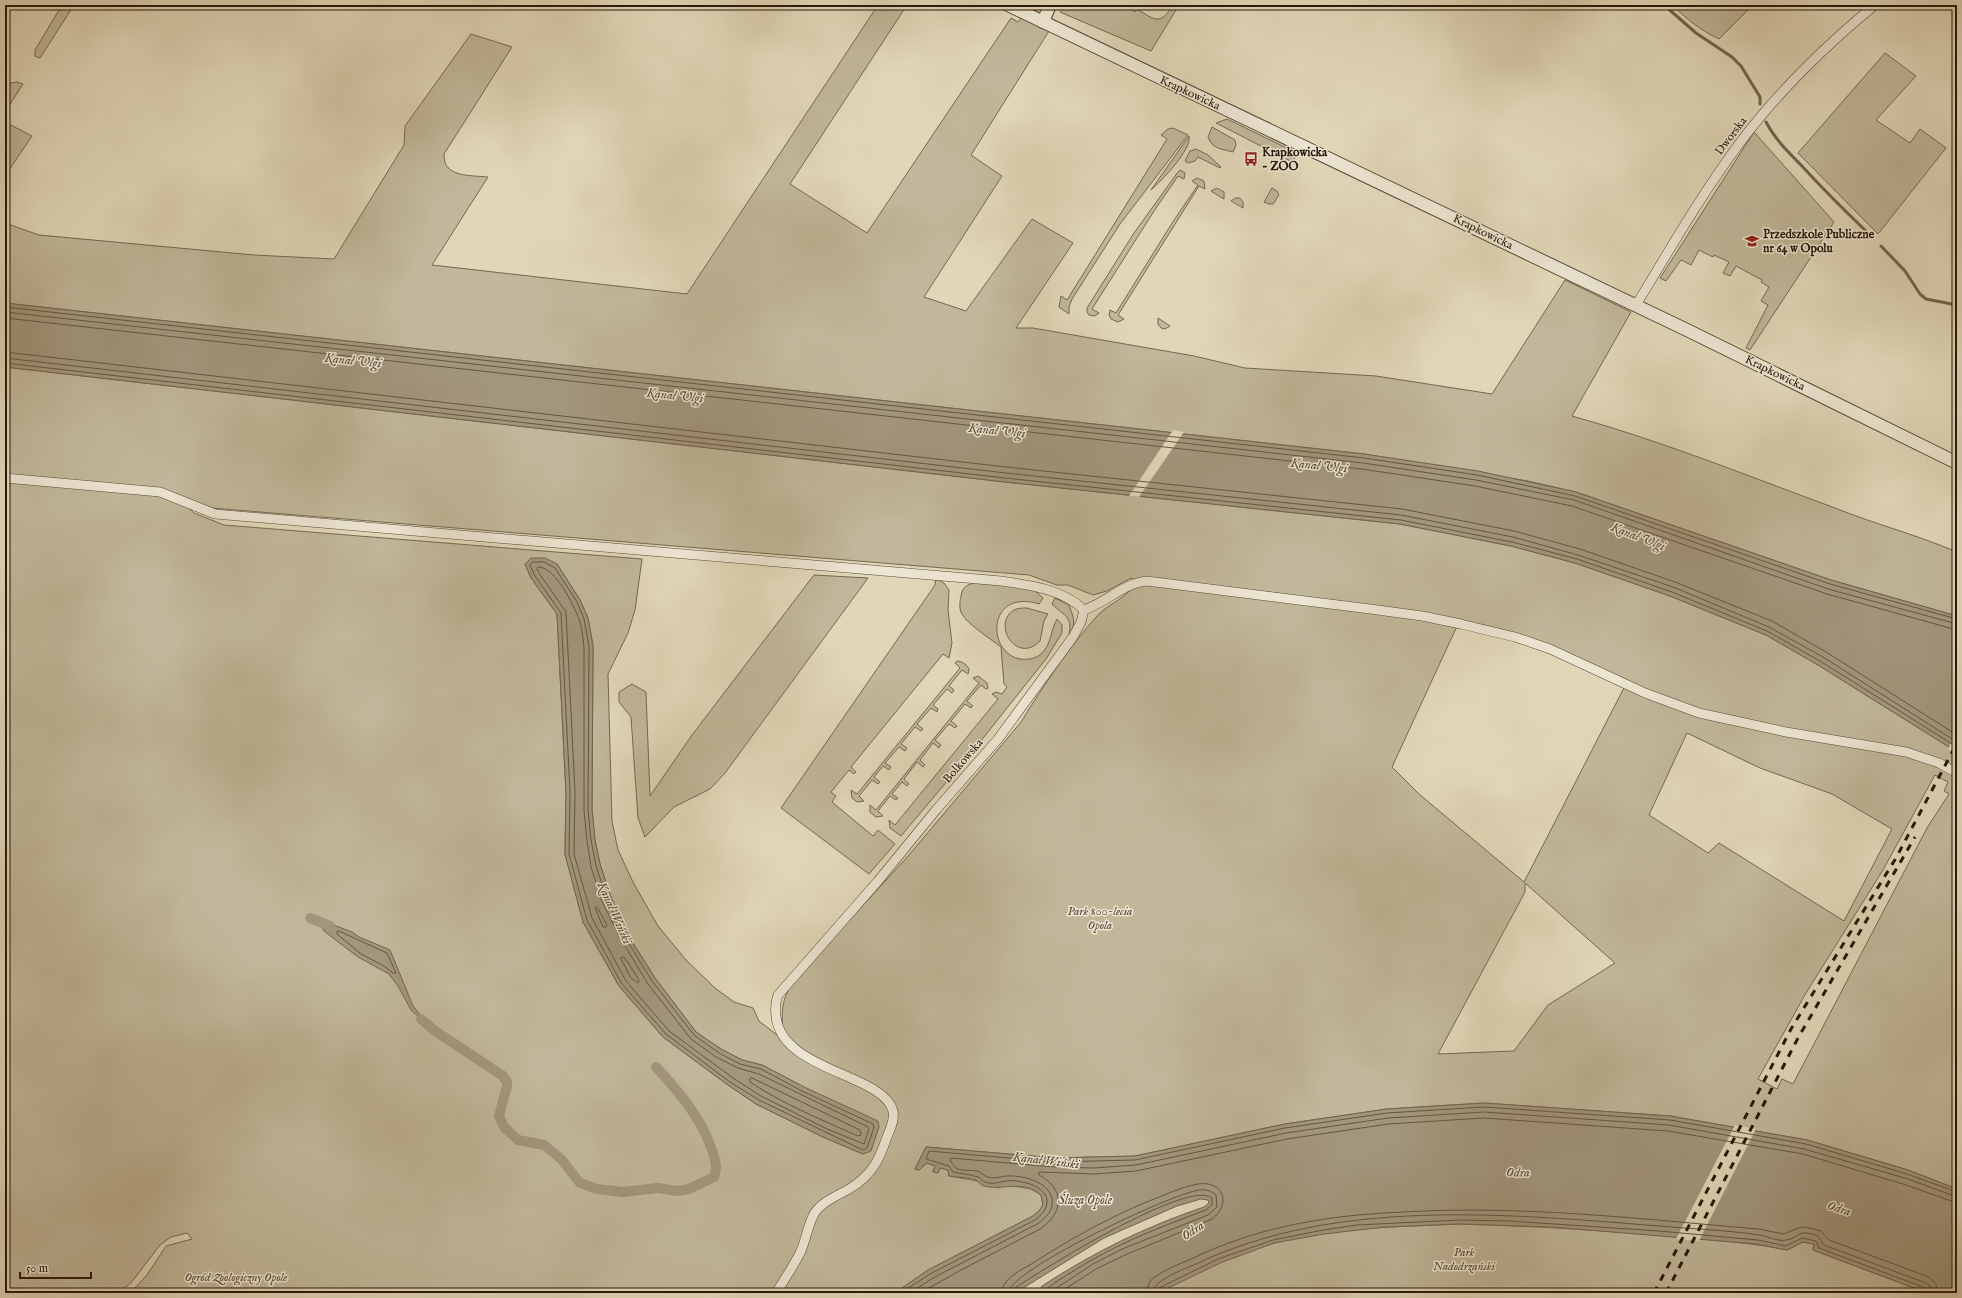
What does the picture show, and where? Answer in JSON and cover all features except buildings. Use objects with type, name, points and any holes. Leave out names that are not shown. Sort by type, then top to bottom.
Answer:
[{"type":"street","name":"Krapkowicka","points":[[1008,5],[1636,305],[1957,463]]},
{"type":"street","points":[[1043,22],[1050,5]]},
{"type":"street","name":"Dworska","points":[[1636,305],[1722,169],[1755,124],[1818,57],[1875,5]]},
{"type":"street","points":[[5,478],[160,492],[216,514],[957,577],[1032,586],[1076,602],[1084,610],[1098,605],[1129,585],[1147,581],[1422,616],[1515,637],[1550,648],[1645,692],[1698,713],[1786,732],[1906,752],[1939,763],[1957,773]]},
{"type":"street","name":"Bolkowska","points":[[776,1293],[801,1251],[815,1213],[823,1204],[865,1178],[875,1166],[893,1121],[893,1111],[882,1094],[827,1068],[786,1042],[777,1025],[775,1007],[778,996],[998,739],[1073,637],[1081,622],[1084,610]]},
{"type":"green space","points":[[62,5],[74,5],[40,58],[35,56],[35,50]]},
{"type":"green space","points":[[878,5],[907,5],[790,184],[867,233],[1011,18],[1018,22],[1022,17],[1049,31],[971,155],[1002,176],[924,297],[966,311],[1032,219],[1073,243],[1016,328],[1033,328],[1194,356],[1245,368],[1376,376],[1492,394],[1565,280],[1631,312],[1572,416],[1639,436],[1957,552],[1957,616],[1831,580],[1576,492],[1528,481],[1364,454],[5,303],[5,223],[39,235],[254,255],[334,259],[404,145],[405,126],[471,34],[512,47],[444,154],[445,162],[453,171],[459,174],[488,177],[432,265],[687,294]]},
{"type":"green space","points":[[1065,5],[1123,5],[1135,12],[1137,9],[1148,16],[1157,19],[1164,16],[1173,5],[1179,5],[1151,51],[1060,12]]},
{"type":"green space","points":[[1672,5],[1753,5],[1719,39],[1694,24]]},
{"type":"green space","points":[[1885,53],[1916,76],[1876,120],[1910,143],[1920,129],[1946,148],[1878,234],[1798,153]]},
{"type":"green space","points":[[17,82],[23,84],[5,112],[5,84]]},
{"type":"green space","points":[[1227,119],[1295,152],[1294,163],[1216,123]]},
{"type":"green space","points":[[5,122],[32,136],[5,176]]},
{"type":"green space","points":[[1212,127],[1235,140],[1236,145],[1233,152],[1218,148],[1212,144],[1208,137]]},
{"type":"green space","points":[[1173,128],[1188,135],[1120,224],[1072,299],[1069,307],[1069,314],[1059,307],[1061,296],[1067,300],[1167,139],[1161,135],[1168,129]]},
{"type":"green space","name":"Przedszkole Publiczne nr 64 w Opolu","points":[[1754,132],[1834,222],[1750,350],[1746,348],[1768,305],[1761,301],[1769,287],[1761,282],[1762,280],[1736,266],[1730,276],[1723,273],[1729,262],[1714,255],[1713,257],[1699,250],[1691,265],[1681,260],[1666,281],[1660,278]]},
{"type":"green space","points":[[1189,136],[1189,142],[1181,157],[1151,190]]},
{"type":"green space","points":[[1196,149],[1208,155],[1221,167],[1220,168],[1198,157],[1195,161],[1188,163],[1185,161],[1190,151]]},
{"type":"green space","points":[[1180,170],[1185,173],[1184,179],[1178,176],[1154,211],[1092,309],[1099,313],[1095,316],[1089,315],[1087,308],[1134,233]]},
{"type":"green space","points":[[1197,178],[1204,181],[1205,189],[1199,186],[1118,315],[1124,319],[1118,322],[1111,319],[1109,315],[1110,310],[1116,313],[1174,220],[1198,185],[1192,181]]},
{"type":"green space","points":[[1217,188],[1224,192],[1224,199],[1211,191]]},
{"type":"green space","points":[[1272,188],[1277,191],[1279,195],[1273,204],[1269,204],[1264,202]]},
{"type":"green space","points":[[1235,198],[1240,198],[1243,202],[1243,208],[1231,201]]},
{"type":"green space","points":[[1158,318],[1170,326],[1165,329],[1161,328],[1158,324]]},
{"type":"green space","points":[[5,367],[1005,482],[1400,524],[1511,546],[1575,563],[1670,596],[1766,635],[1818,665],[1957,752],[1957,1189],[1908,1170],[1807,1140],[1670,1116],[1484,1103],[1387,1109],[1285,1124],[1135,1156],[1055,1158],[926,1147],[915,1169],[919,1170],[927,1163],[935,1166],[933,1171],[938,1173],[940,1168],[948,1170],[949,1176],[977,1181],[998,1188],[1007,1185],[1031,1189],[1041,1195],[1043,1205],[1033,1216],[928,1270],[895,1293],[130,1293],[147,1275],[166,1246],[192,1239],[187,1233],[171,1237],[160,1245],[131,1283],[118,1293],[5,1293]],"holes":[[[184,504],[211,508],[1029,575],[1057,585],[1068,585],[1093,595],[1107,591],[1131,578],[1137,582],[1129,592],[1098,615],[1087,627],[1057,667],[1021,722],[909,855],[792,983],[786,995],[783,1006],[783,1031],[777,1035],[759,1021],[753,1008],[734,1002],[715,988],[686,960],[658,926],[633,882],[618,850],[612,821],[608,674],[628,633],[635,610],[642,559],[224,525],[194,513]],[[525,564],[557,564],[580,600],[588,618],[593,646],[592,810],[595,840],[600,864],[611,897],[626,932],[655,978],[696,1032],[721,1049],[742,1060],[762,1065],[804,1087],[863,1154],[823,1137],[756,1104],[728,1085],[663,1037],[619,986],[583,922],[565,854],[566,793],[557,614],[531,578]],[[1458,624],[1550,649],[1626,684],[1524,882],[1419,794],[1392,767]],[[1687,733],[1760,768],[1832,794],[1892,829],[1844,921],[1719,843],[1708,853],[1649,815]],[[1935,775],[1948,782],[1944,791],[1949,794],[1927,828],[1793,1084],[1782,1079],[1777,1089],[1758,1079],[1806,993],[1883,870]],[[1525,883],[1615,963],[1548,1005],[1514,1051],[1438,1054],[1525,892]]]},
{"type":"green space","points":[[814,575],[868,578],[725,773],[710,789],[674,807],[645,837],[638,818],[631,717],[619,702],[619,692],[632,684],[646,692],[650,796],[692,735]]},
{"type":"green space","points":[[936,579],[944,583],[949,590],[948,610],[952,643],[949,658],[943,654],[851,767],[856,772],[854,774],[849,770],[831,792],[836,796],[832,802],[873,836],[878,830],[895,844],[869,874],[781,808],[935,585]]},
{"type":"green space","points":[[982,582],[1033,589],[1043,598],[1039,604],[1022,602],[1009,605],[1001,613],[997,623],[997,635],[1001,646],[1009,654],[1020,659],[1039,656],[1045,650],[1049,642],[1057,619],[1062,625],[1062,633],[1046,659],[976,747],[901,836],[890,828],[889,820],[895,825],[998,699],[992,694],[996,692],[1002,694],[1007,687],[1004,684],[1001,647],[973,626],[963,616],[960,610],[960,599],[963,589],[968,585]]},
{"type":"green space","points":[[1055,598],[1069,605],[1074,622],[1068,639],[1070,631],[1069,621],[1052,604]]},
{"type":"green space","points":[[1019,608],[1027,608],[1048,614],[1044,621],[1040,641],[1031,647],[1023,648],[1010,640],[1006,632],[1005,624],[1008,616],[1014,610]]},
{"type":"green space","points":[[957,661],[967,666],[969,670],[968,674],[962,670],[949,686],[954,690],[952,693],[947,689],[933,705],[938,709],[937,712],[931,708],[917,724],[923,729],[921,731],[915,727],[901,744],[907,748],[905,751],[899,747],[885,763],[891,767],[889,770],[883,766],[874,777],[880,782],[878,784],[872,780],[859,796],[864,801],[857,802],[852,798],[851,790],[857,794],[960,668],[955,663]]},
{"type":"green space","points":[[978,676],[987,683],[988,688],[986,689],[981,685],[967,701],[973,706],[971,708],[965,704],[951,721],[957,726],[955,728],[949,724],[935,740],[941,745],[939,748],[933,743],[920,760],[925,765],[923,767],[917,762],[904,779],[909,784],[907,786],[902,782],[892,794],[898,798],[896,800],[890,796],[878,811],[883,816],[876,817],[870,812],[870,805],[876,810],[979,683],[973,678]]},
{"type":"green space","name":"Park Nadodrzański","points":[[1459,1224],[1564,1228],[1643,1234],[1743,1243],[1787,1250],[1803,1242],[1814,1244],[1813,1250],[1924,1293],[1158,1293],[1200,1271],[1230,1258],[1275,1243],[1344,1231]]},
{"type":"water","name":"Kanał Ulgi","points":[[5,303],[1364,454],[1478,471],[1576,492],[1831,580],[1957,616],[1957,752],[1818,665],[1766,635],[1670,596],[1575,563],[1511,546],[1400,524],[1005,482],[5,367]]},
{"type":"water","name":"Kanał Wiński","points":[[531,558],[545,558],[557,564],[580,600],[588,618],[593,646],[592,810],[595,840],[600,864],[611,897],[626,932],[655,978],[696,1032],[721,1049],[742,1060],[762,1065],[804,1087],[878,1121],[879,1127],[871,1151],[863,1154],[823,1137],[756,1104],[663,1037],[619,986],[583,922],[565,854],[566,793],[557,614],[531,578],[525,564]]},
{"type":"water","points":[[320,920],[352,932],[359,937],[390,950],[413,1006],[431,1028],[411,1010],[398,986],[389,974],[358,957],[324,931],[318,921]]},
{"type":"water","points":[[1484,1103],[1670,1116],[1807,1140],[1908,1170],[1957,1189],[1957,1293],[1924,1293],[1813,1250],[1814,1244],[1803,1242],[1787,1250],[1757,1244],[1552,1227],[1459,1224],[1385,1227],[1324,1234],[1274,1243],[1220,1263],[1158,1293],[1037,1293],[1042,1286],[1061,1274],[1120,1241],[1161,1223],[1204,1207],[1209,1203],[1208,1200],[1201,1199],[1177,1206],[1104,1238],[1015,1293],[895,1293],[928,1270],[1033,1216],[1043,1205],[1041,1195],[1035,1190],[1028,1188],[1020,1186],[984,1186],[974,1179],[949,1176],[948,1170],[940,1168],[938,1173],[933,1172],[935,1166],[927,1163],[919,1170],[915,1169],[926,1147],[1055,1158],[1135,1156],[1285,1124],[1387,1109]]},
{"type":"pier","points":[[1173,430],[1184,432],[1139,497],[1129,496]]},
{"type":"pier","points":[[1957,731],[1957,754],[1948,749]]},
{"type":"pier","points":[[1735,1125],[1756,1129],[1699,1241],[1676,1239]]},
{"type":"waterway","points":[[1664,5],[1696,33],[1732,57],[1741,66],[1760,97],[1760,104]]},
{"type":"waterway","points":[[1766,122],[1773,134],[1787,150],[1833,199],[1866,231]]},
{"type":"waterway","points":[[1881,246],[1905,271],[1920,294],[1926,299],[1957,305]]},
{"type":"waterway","points":[[310,918],[330,926]]},
{"type":"waterway","points":[[421,1019],[435,1031],[503,1076],[507,1082],[507,1086],[499,1116],[504,1127],[518,1140],[544,1145],[561,1159],[580,1183],[597,1189],[623,1192],[658,1188],[677,1191],[689,1189],[714,1177],[716,1170],[715,1160],[702,1127],[696,1116],[681,1096],[656,1067]]},
{"type":"railway","points":[[1654,1293],[1791,1029],[1896,858],[1957,743]]},
{"type":"railway","points":[[1666,1293],[1798,1038],[1915,837]]},
{"type":"place","name":"Krapkowicka - ZOO","points":[[1251,159]]},
{"type":"place","name":"Przedszkole Publiczne nr 64 w Opolu","points":[[1752,241]]},
{"type":"park label","name":"Park 800-lecia Opola","points":[[1100,918]]},
{"type":"park label","name":"Ogród Zoologiczny Opole","points":[[236,1277]]},
{"type":"water label","name":"Odra","points":[[1518,1173]]},
{"type":"water label","name":"Śluza Opole","points":[[1085,1200]]},
{"type":"water label","name":"Odra","points":[[1839,1209]]},
{"type":"water label","name":"Odra","points":[[1193,1231]]}]
